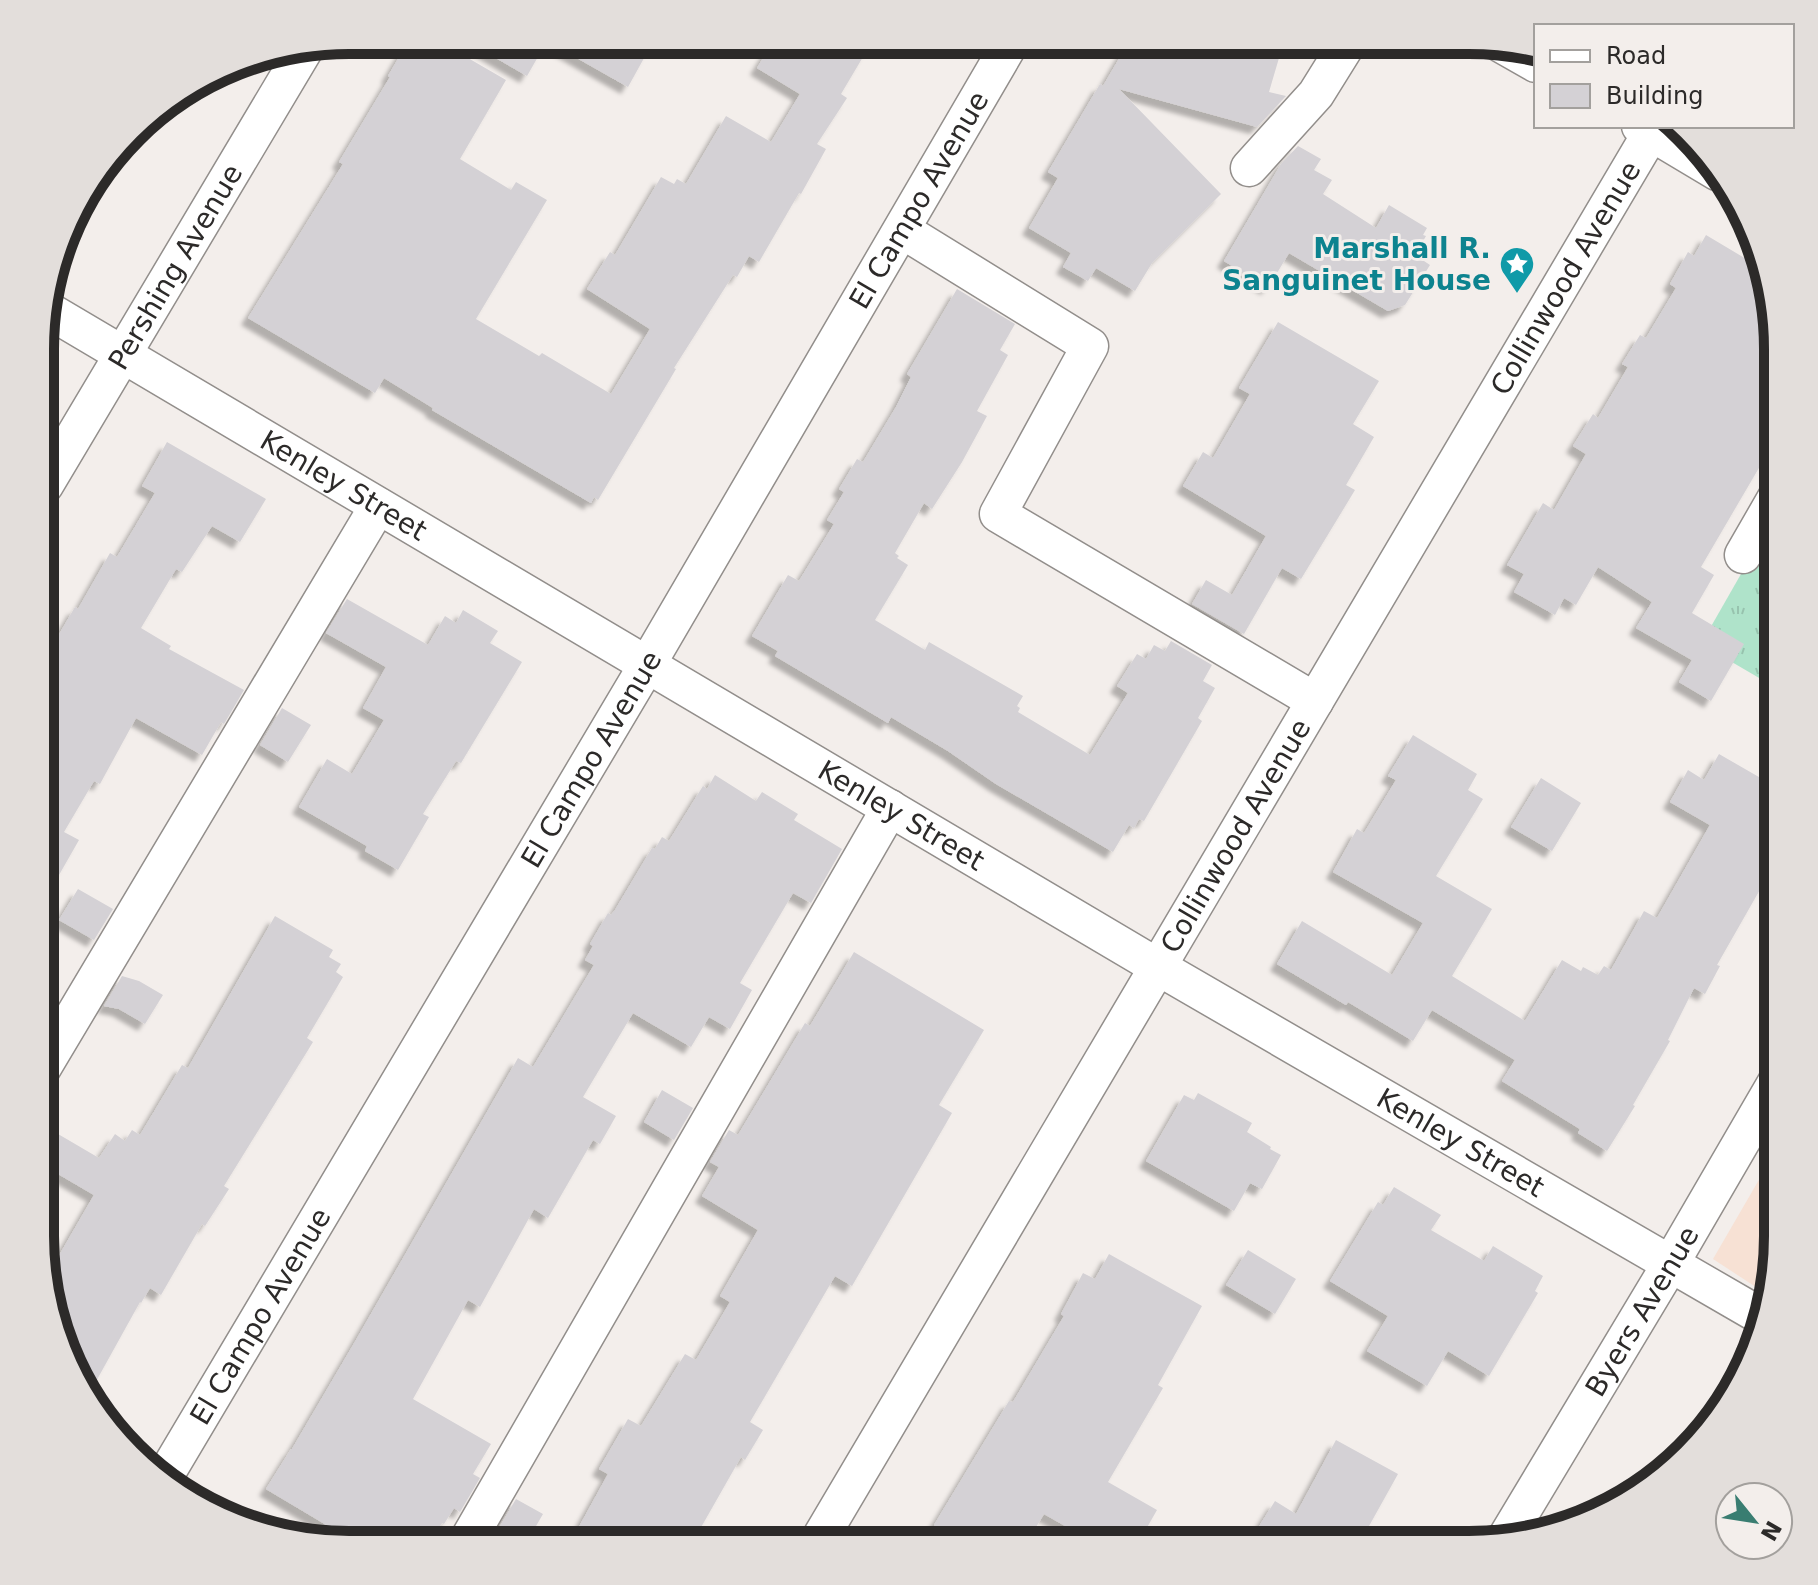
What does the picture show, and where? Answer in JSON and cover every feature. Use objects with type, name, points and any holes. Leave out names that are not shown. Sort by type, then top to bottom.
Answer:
[{"type":"street","name":"El Campo Avenue","points":[[169,1469],[647,665],[1004,54]]},
{"type":"street","points":[[1249,168],[1316,94],[1341,54]]},
{"type":"street","name":"Pershing Avenue","points":[[54,470],[299,59]]},
{"type":"street","points":[[1649,128],[1691,155]]},
{"type":"street","name":"Collinwood Avenue","points":[[824,1531],[1315,701],[1649,128]]},
{"type":"street","points":[[902,230],[1090,346],[998,514],[1315,701]]},
{"type":"street","name":"Kenley Street","points":[[57,315],[1158,967],[1754,1312]]},
{"type":"street","points":[[54,1049],[378,506]]},
{"type":"street","points":[[1743,555],[1764,519]]},
{"type":"street","points":[[473,1531],[890,808]]},
{"type":"street","name":"Byers Avenue","points":[[1512,1527],[1764,1103]]},
{"type":"shaded area","points":[[1764,1171],[1764,1236],[1759,1289],[1713,1259]]},
{"type":"green space","points":[[1764,534],[1764,681],[1701,644]]},
{"type":"building","points":[[401,54],[461,54],[506,80],[460,159],[511,190],[516,182],[547,200],[476,319],[611,394],[650,329],[587,289],[610,252],[615,255],[661,177],[674,184],[677,179],[686,184],[726,116],[771,142],[800,94],[757,68],[766,54],[865,54],[841,94],[847,98],[817,144],[826,149],[801,194],[759,262],[749,256],[737,277],[733,275],[674,368],[598,500],[594,497],[591,503],[432,410],[384,378],[375,393],[248,318],[343,164],[339,162]]},
{"type":"building","points":[[489,54],[540,54],[527,76]]},
{"type":"building","points":[[570,54],[646,54],[628,87]]},
{"type":"building","points":[[1122,54],[1280,54],[1269,92],[1286,96],[1257,127],[1119,89],[1221,194],[1152,263],[1135,291],[1096,268],[1088,281],[1063,267],[1071,253],[1029,228],[1058,178],[1048,172],[1100,84],[1103,86]]},
{"type":"building","points":[[1298,146],[1321,159],[1314,170],[1332,180],[1323,194],[1376,228],[1389,205],[1427,228],[1415,255],[1430,265],[1405,305],[1388,311],[1289,253],[1268,288],[1224,261],[1281,164]]},
{"type":"building","points":[[1706,235],[1750,261],[1761,311],[1764,349],[1764,459],[1701,567],[1714,575],[1692,613],[1744,644],[1711,701],[1679,682],[1692,660],[1636,628],[1652,602],[1598,567],[1576,605],[1564,598],[1555,615],[1514,592],[1524,574],[1507,565],[1543,503],[1554,510],[1586,454],[1573,446],[1593,414],[1598,418],[1628,367],[1622,364],[1640,335],[1646,338],[1676,288],[1670,284],[1688,252],[1694,256]]},
{"type":"building","points":[[957,289],[1015,324],[1000,350],[1008,355],[977,411],[987,416],[962,462],[932,509],[924,503],[895,553],[908,565],[875,620],[925,650],[929,642],[1023,696],[1017,706],[1020,708],[1018,712],[1090,755],[1128,693],[1117,686],[1137,654],[1146,659],[1154,645],[1165,651],[1171,641],[1212,665],[1203,681],[1215,688],[1198,718],[1202,721],[1144,821],[1139,819],[1134,828],[1129,825],[1113,852],[996,784],[891,717],[888,723],[775,656],[778,651],[752,636],[788,575],[799,581],[834,524],[827,520],[844,492],[839,489],[857,459],[863,462],[896,407],[911,377],[907,374]]},
{"type":"building","points":[[1278,322],[1379,381],[1353,424],[1374,437],[1346,485],[1355,490],[1301,579],[1282,568],[1244,634],[1192,604],[1206,580],[1232,595],[1266,536],[1183,486],[1203,452],[1213,458],[1250,394],[1239,388]]},
{"type":"building","points":[[167,442],[266,499],[240,542],[212,526],[182,572],[176,569],[141,628],[171,646],[169,649],[244,690],[202,755],[136,718],[100,784],[94,781],[64,832],[79,840],[54,884],[54,643],[75,607],[78,609],[110,553],[117,557],[155,493],[142,486]]},
{"type":"building","points":[[347,599],[428,645],[445,616],[456,623],[463,610],[498,631],[490,643],[522,662],[461,763],[456,761],[423,814],[429,817],[398,870],[365,851],[367,846],[299,807],[327,759],[352,774],[384,720],[363,708],[386,667],[326,633]]},
{"type":"building","points":[[282,708],[311,725],[288,762],[260,745]]},
{"type":"building","points":[[1413,735],[1477,774],[1468,790],[1483,799],[1436,876],[1492,909],[1452,976],[1525,1021],[1562,960],[1581,971],[1583,967],[1598,975],[1604,966],[1611,970],[1644,911],[1657,918],[1710,825],[1670,802],[1688,770],[1704,780],[1719,754],[1764,780],[1764,883],[1717,965],[1720,966],[1705,994],[1694,988],[1670,1041],[1607,1151],[1578,1133],[1580,1129],[1502,1081],[1515,1060],[1432,1010],[1413,1041],[1277,964],[1302,921],[1392,975],[1423,923],[1333,872],[1357,829],[1364,833],[1396,780],[1388,776]]},
{"type":"building","points":[[715,775],[756,801],[762,792],[798,814],[794,820],[842,849],[811,903],[793,893],[740,983],[752,990],[730,1029],[709,1017],[691,1047],[633,1013],[583,1097],[616,1116],[600,1144],[593,1140],[548,1218],[534,1209],[480,1307],[468,1300],[413,1399],[491,1444],[473,1474],[480,1478],[460,1512],[454,1508],[437,1531],[335,1530],[266,1489],[356,1340],[518,1058],[533,1067],[594,965],[585,960],[593,946],[590,944],[608,913],[611,915],[615,910],[652,848],[655,849],[662,837],[669,841],[703,786],[707,789]]},
{"type":"building","points":[[1541,778],[1581,803],[1552,851],[1511,827]]},
{"type":"building","points":[[78,889],[113,909],[94,940],[59,920]]},
{"type":"building","points":[[275,916],[333,950],[329,957],[341,964],[336,972],[343,977],[307,1038],[313,1042],[224,1186],[229,1189],[205,1226],[202,1224],[161,1295],[150,1288],[140,1302],[95,1384],[70,1331],[56,1261],[94,1195],[54,1172],[54,1132],[99,1158],[115,1134],[125,1141],[132,1130],[140,1135],[182,1065],[188,1068]]},
{"type":"building","points":[[854,952],[984,1030],[939,1105],[952,1113],[852,1286],[835,1276],[750,1422],[763,1430],[745,1460],[741,1457],[699,1531],[577,1531],[608,1474],[599,1469],[628,1419],[641,1426],[685,1354],[696,1360],[730,1302],[720,1296],[758,1230],[702,1196],[719,1167],[710,1162],[729,1130],[738,1135],[805,1023],[810,1026]]},
{"type":"building","points":[[122,976],[139,981],[163,995],[145,1024],[119,1009],[104,1006]]},
{"type":"building","points":[[662,1090],[693,1108],[674,1140],[644,1122]]},
{"type":"building","points":[[1198,1093],[1252,1123],[1247,1132],[1281,1155],[1262,1189],[1250,1183],[1234,1211],[1146,1161],[1184,1095],[1194,1100]]},
{"type":"building","points":[[1394,1187],[1441,1215],[1431,1230],[1484,1261],[1493,1246],[1543,1276],[1535,1291],[1538,1293],[1489,1376],[1448,1351],[1427,1386],[1367,1351],[1388,1316],[1330,1281],[1378,1202],[1383,1205]]},
{"type":"building","points":[[1248,1250],[1296,1279],[1275,1314],[1226,1285]]},
{"type":"building","points":[[1109,1254],[1202,1306],[1158,1385],[1163,1388],[1108,1482],[1157,1510],[1145,1531],[1074,1531],[1044,1514],[1034,1531],[944,1531],[934,1525],[1064,1316],[1061,1314],[1083,1273],[1095,1279]]},
{"type":"building","points":[[1336,1440],[1398,1474],[1366,1531],[1256,1531],[1275,1501],[1296,1514]]},
{"type":"building","points":[[516,1499],[543,1514],[533,1531],[497,1531]]},
{"type":"place","name":"Marshall R. Sanguinet House","points":[[1517,295]]}]
